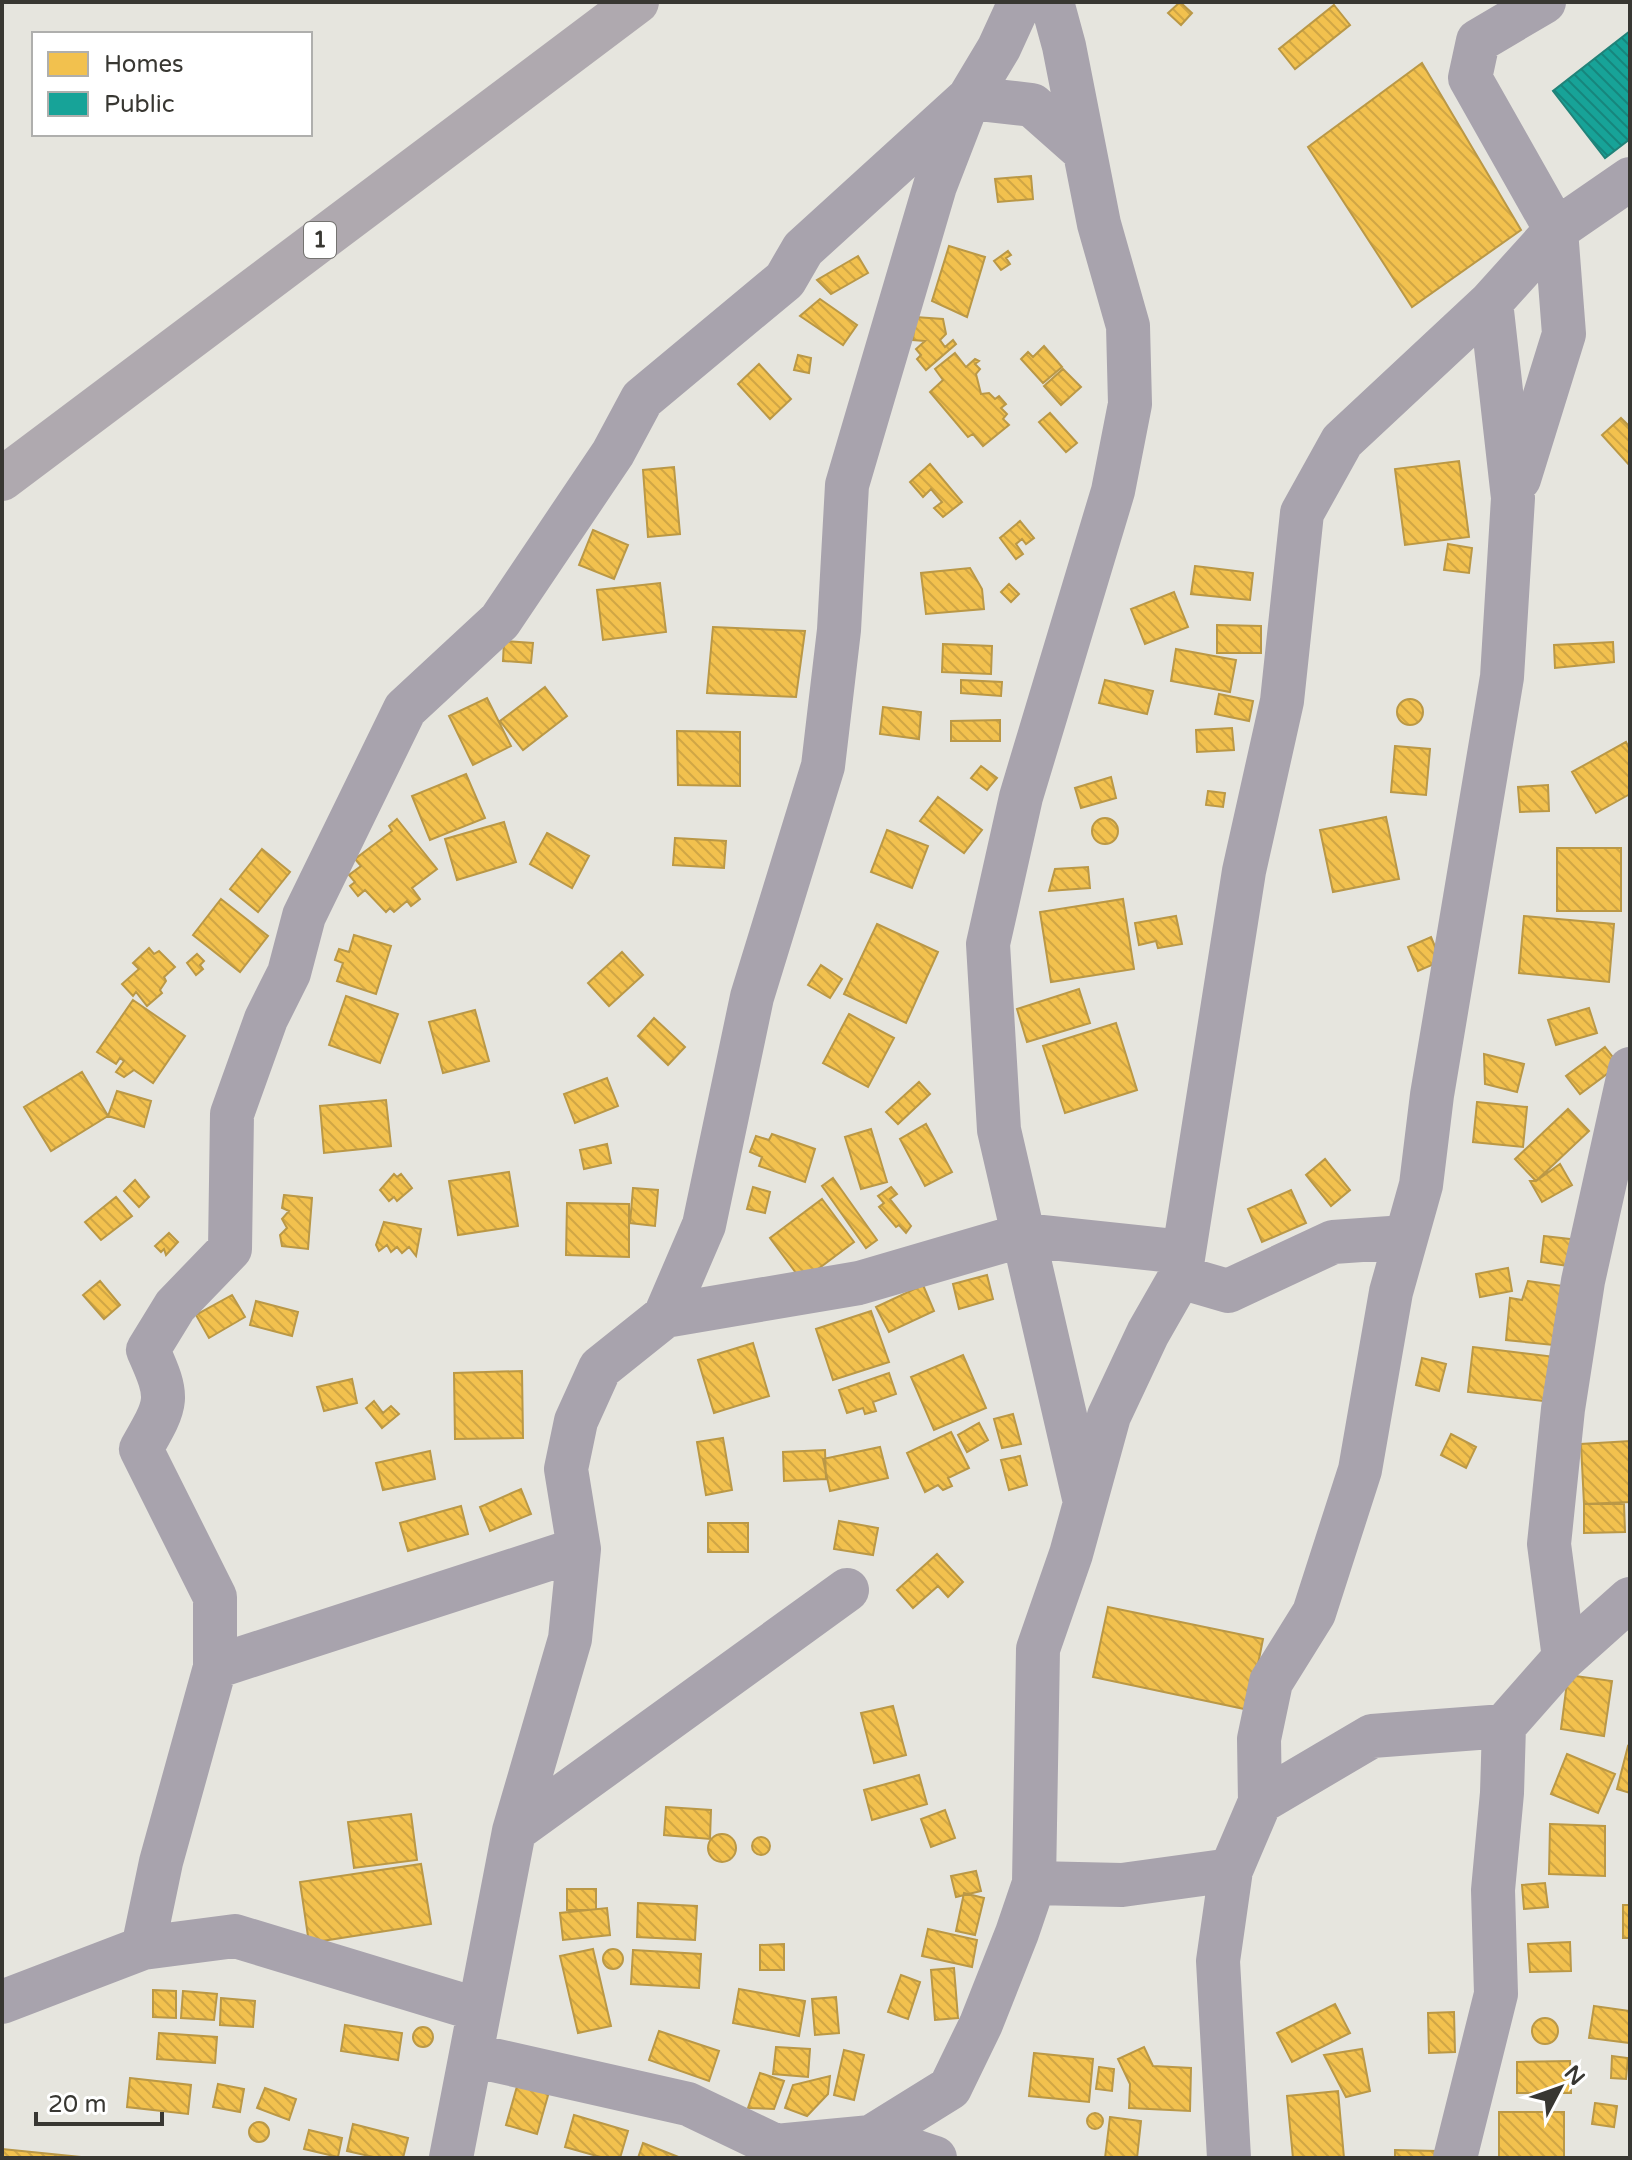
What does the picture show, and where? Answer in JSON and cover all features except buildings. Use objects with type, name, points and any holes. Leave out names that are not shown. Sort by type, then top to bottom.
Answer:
[{"type":"highway","name":"1","points":[[2,479],[637,2]]},
{"type":"street","points":[[451,2158],[514,1831],[570,1639],[579,1549],[566,1469],[576,1421],[600,1368],[665,1316],[704,1225],[752,997],[823,766],[839,630],[847,485],[935,186],[969,98],[999,48],[1020,2]]},
{"type":"street","points":[[1052,2],[1099,224],[1128,326],[1130,404],[1113,491],[1021,797],[988,944],[999,1130],[1084,1500]]},
{"type":"street","points":[[1513,498],[1564,334],[1556,230],[1470,78],[1478,41],[1544,2]]},
{"type":"street","points":[[143,1948],[161,1862],[215,1667],[215,1597],[141,1449],[162,1413],[165,1389],[148,1350],[175,1306],[230,1249],[232,1114],[266,1019],[289,973],[304,916],[405,709],[500,621],[613,453],[642,399],[785,280],[803,249],[969,98],[1032,105],[1084,151]]},
{"type":"street","points":[[471,2055],[688,2104],[776,2152],[871,2137],[950,2088],[981,2024],[1034,1883],[1038,1649],[1071,1554],[1109,1416],[1182,1265],[1244,871],[1282,701],[1302,513],[1342,441],[1491,302],[1556,230],[1630,179]]},
{"type":"street","points":[[1229,2158],[1218,1961],[1231,1870],[1260,1802],[1259,1739],[1271,1682],[1314,1613],[1360,1470],[1391,1292],[1421,1185],[1432,1095],[1502,677],[1513,498],[1491,302]]},
{"type":"street","points":[[1564,1658],[1549,1544],[1563,1409],[1583,1281],[1630,1069]]},
{"type":"street","points":[[665,1316],[859,1283],[1023,1235],[1182,1265],[1228,1291],[1333,1242],[1405,1237]]},
{"type":"street","points":[[215,1667],[579,1549]]},
{"type":"street","points":[[514,1831],[847,1590]]},
{"type":"street","points":[[1455,2158],[1496,1994],[1493,1890],[1504,1726],[1564,1658],[1630,1599]]},
{"type":"street","points":[[1260,1802],[1372,1736],[1504,1726]]},
{"type":"street","points":[[1034,1883],[1122,1885],[1231,1870]]},
{"type":"street","points":[[2,2002],[143,1948],[235,1936],[479,2010]]},
{"type":"street","points":[[871,2137],[935,2158]]}]
